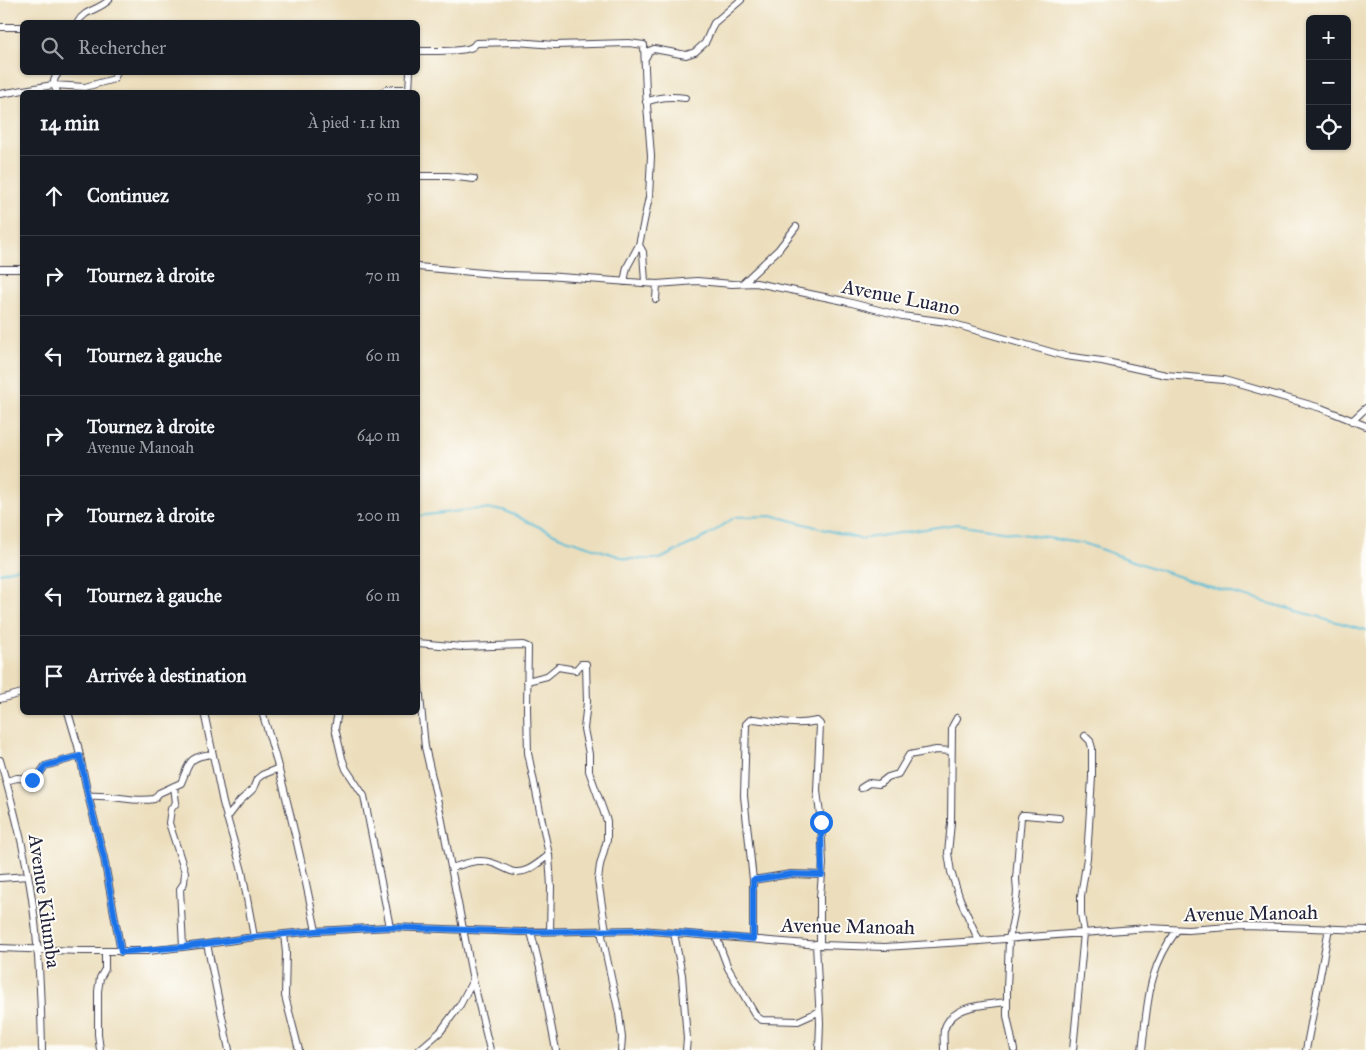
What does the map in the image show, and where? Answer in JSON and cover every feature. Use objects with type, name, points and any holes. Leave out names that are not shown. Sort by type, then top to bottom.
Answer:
[{"type":"street","points":[[79,20],[82,16],[109,0]]},
{"type":"street","points":[[645,58],[654,49],[686,55],[696,52],[705,43],[714,24],[741,0]]},
{"type":"street","points":[[0,27],[20,27]]},
{"type":"street","points":[[420,51],[445,51],[471,48],[476,43],[644,45],[651,166],[647,209],[639,245],[627,267],[624,282]]},
{"type":"street","points":[[56,90],[53,80],[57,75]]},
{"type":"street","points":[[24,90],[53,85],[85,87],[114,79],[116,75]]},
{"type":"street","points":[[409,90],[410,75]]},
{"type":"street","points":[[386,90],[398,90]]},
{"type":"street","points":[[0,94],[20,91]]},
{"type":"street","points":[[646,102],[674,96],[685,98]]},
{"type":"street","points":[[420,176],[448,176],[474,179]]},
{"type":"street","points":[[743,283],[778,250],[796,227]]},
{"type":"street","points":[[639,245],[643,252],[645,282]]},
{"type":"street","name":"Avenue Luano","points":[[420,267],[504,275],[657,284],[696,281],[762,284],[844,301],[902,316],[947,322],[1065,356],[1102,361],[1166,375],[1224,380],[1322,408],[1352,422],[1366,426]]},
{"type":"street","points":[[0,269],[20,269]]},
{"type":"street","points":[[656,299],[657,284]]},
{"type":"street","points":[[1352,422],[1366,408]]},
{"type":"street","points":[[420,643],[462,647],[526,645],[529,649],[527,681],[528,753],[548,855],[551,887],[550,932]]},
{"type":"street","points":[[527,681],[547,676],[558,667],[576,670],[581,664],[586,664],[587,702],[584,729],[590,759],[589,771],[607,821],[607,840],[600,864],[598,880],[604,931],[619,1014],[622,1038],[621,1050]]},
{"type":"street","points":[[0,699],[20,694]]},
{"type":"street","points":[[420,696],[425,747],[452,868],[473,980],[490,1050]]},
{"type":"street","points":[[69,715],[104,858],[121,952]]},
{"type":"street","points":[[205,715],[227,818],[242,871],[254,937]]},
{"type":"street","points":[[263,715],[279,768],[298,844],[316,931]]},
{"type":"street","points":[[337,715],[335,728],[342,758],[346,769],[364,796],[390,927]]},
{"type":"street","points":[[957,718],[952,726],[952,823],[949,859],[960,899],[980,941]]},
{"type":"street","points":[[753,939],[753,880],[744,796],[744,729],[748,721],[753,719],[804,724],[817,721],[820,724],[817,791],[822,835],[818,944],[819,1050]]},
{"type":"street","points":[[1073,1050],[1084,933],[1081,896],[1087,858],[1092,777],[1092,748],[1090,740],[1085,736]]},
{"type":"street","points":[[861,788],[869,783],[879,784],[888,777],[898,774],[909,755],[936,750],[951,751]]},
{"type":"street","points":[[88,796],[103,795],[146,800],[154,799],[159,793],[182,781],[190,762],[202,756],[212,754]]},
{"type":"street","points":[[6,781],[17,778],[36,779],[45,766],[80,756]]},
{"type":"street","name":"Avenue Kilumba","points":[[0,760],[16,819],[28,876],[37,949],[42,1050]]},
{"type":"street","points":[[227,818],[240,801],[254,789],[257,780],[262,775],[279,768]]},
{"type":"street","points":[[174,786],[176,803],[171,810],[169,823],[185,872],[184,883],[180,889],[183,947]]},
{"type":"street","points":[[1014,1050],[1007,1016],[1007,1002],[1009,939],[1017,892],[1016,879],[1021,816],[1059,818]]},
{"type":"street","points":[[452,868],[479,860],[494,862],[510,871],[518,872],[534,867],[548,855]]},
{"type":"street","points":[[753,880],[791,874],[822,875]]},
{"type":"street","points":[[0,878],[28,876]]},
{"type":"street","name":"Avenue Manoah","points":[[0,948],[121,952],[183,947],[316,931],[390,927],[531,932],[640,930],[818,944],[885,947],[1148,928],[1177,930],[1243,926],[1366,930]]},
{"type":"street","points":[[1306,1050],[1330,928]]},
{"type":"street","points":[[1142,1050],[1152,977],[1165,946],[1177,930]]},
{"type":"street","points":[[531,932],[556,1050]]},
{"type":"street","points":[[674,933],[682,975],[687,1039],[686,1050]]},
{"type":"street","points":[[284,934],[286,953],[285,996],[299,1050]]},
{"type":"street","points":[[716,936],[728,968],[756,1016],[762,1020],[798,1021],[818,1012]]},
{"type":"street","points":[[207,944],[229,1050]]},
{"type":"street","points":[[100,1050],[98,990],[100,978],[105,969],[104,952]]},
{"type":"street","points":[[419,1050],[440,1032],[460,1005],[473,980]]},
{"type":"street","points":[[944,1050],[944,1032],[948,1020],[954,1015],[973,1006],[1007,1002]]},
{"type":"waterway","points":[[420,516],[477,509],[503,510],[563,538],[627,559],[660,559],[707,536],[735,517],[775,516],[860,539],[957,524],[1086,544],[1221,590],[1366,630]]},
{"type":"waterway","points":[[0,573],[20,568]]},
{"type":"route","points":[[32,780],[38,777],[45,766],[80,756],[104,858],[121,952],[183,947],[316,931],[390,927],[520,932],[640,930],[753,939],[753,880],[768,876],[791,874],[822,875],[821,822]]}]
